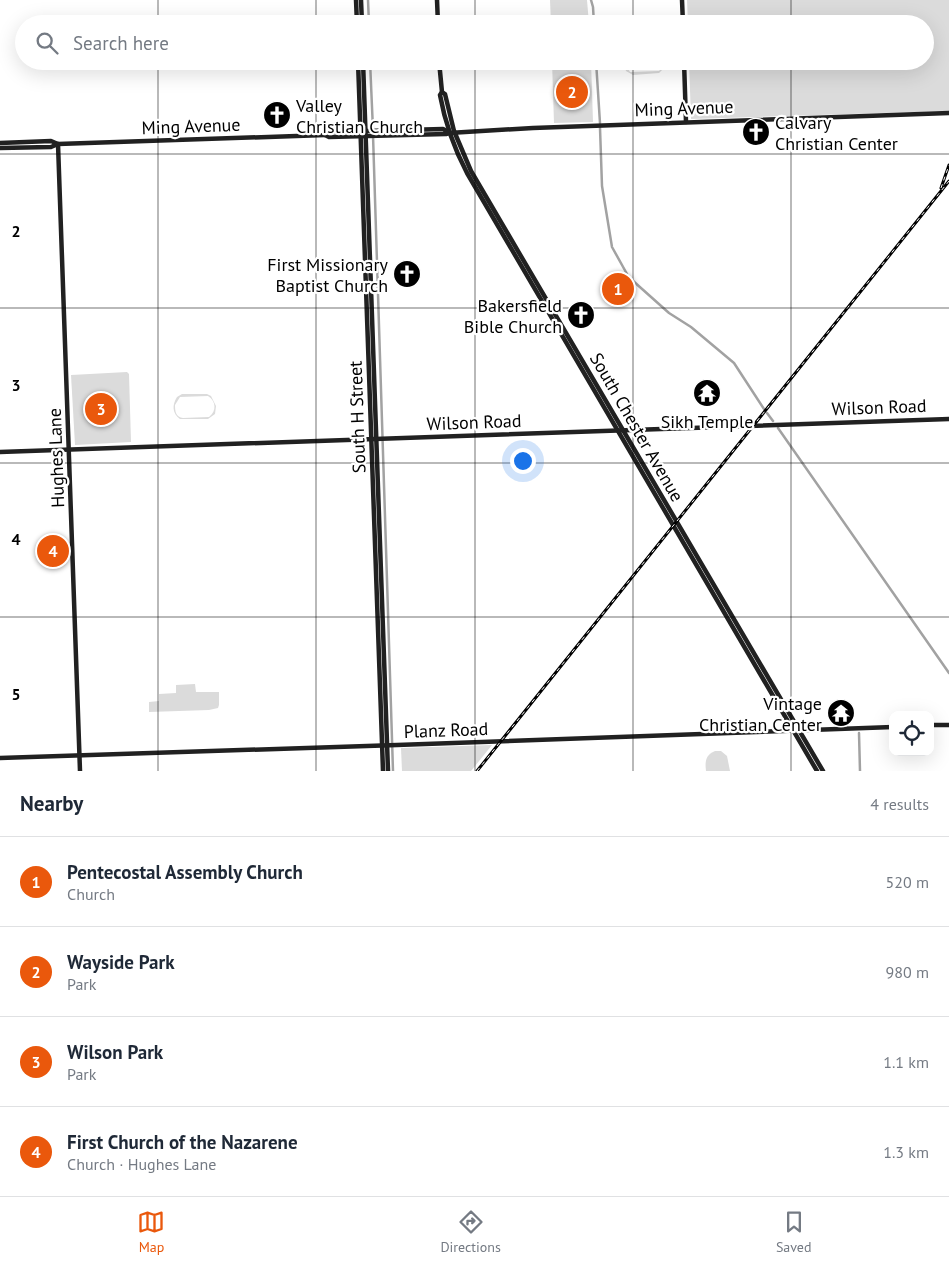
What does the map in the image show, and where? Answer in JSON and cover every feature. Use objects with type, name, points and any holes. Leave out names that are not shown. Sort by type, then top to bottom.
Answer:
[{"type":"street","points":[[356,0],[357,15]]},
{"type":"street","points":[[361,0],[362,15]]},
{"type":"street","points":[[437,0],[438,15]]},
{"type":"street","points":[[682,0],[683,15]]},
{"type":"street","name":"South H Street","points":[[359,70],[365,134]]},
{"type":"street","name":"South H Street","points":[[364,70],[379,439],[389,745],[388,771]]},
{"type":"street","name":"South Chester Avenue","points":[[441,70],[442,92],[440,95],[467,173],[817,771]]},
{"type":"street","points":[[684,70],[686,122]]},
{"type":"street","points":[[359,76],[362,80],[365,94]]},
{"type":"street","name":"Ming Avenue","points":[[2,148],[51,147],[58,144],[325,135],[329,137],[365,134],[446,134],[452,132],[533,128],[949,113]]},
{"type":"street","name":"South Chester Avenue","points":[[452,132],[471,171],[823,771]]},
{"type":"street","name":"Ming Avenue","points":[[0,143],[52,141],[58,144]]},
{"type":"street","points":[[2,148],[16,146],[19,142]]},
{"type":"street","name":"Hughes Lane","points":[[58,144],[80,771]]},
{"type":"street","name":"Wilson Road","points":[[0,452],[949,419]]},
{"type":"street","points":[[934,725],[949,725]]},
{"type":"street","name":"Planz Road","points":[[0,758],[889,727]]},
{"type":"street","name":"South H Street","points":[[383,771],[389,745]]},
{"type":"shaded area","points":[[550,0],[587,0],[588,15],[551,15]]},
{"type":"shaded area","points":[[687,0],[949,0],[949,111],[691,119],[689,70],[934,70],[934,15],[688,15]]},
{"type":"shaded area","points":[[552,70],[591,70],[593,122],[554,123]]},
{"type":"shaded area","points":[[662,70],[659,73],[633,75],[626,71]]},
{"type":"shaded area","points":[[127,372],[129,374],[131,442],[75,445],[71,375]]},
{"type":"shaded area","points":[[182,394],[207,394],[211,396],[216,406],[215,414],[208,419],[180,419],[175,414],[174,409],[174,403],[177,397]],"holes":[[[208,396],[214,403],[214,409],[209,417],[183,418],[176,414],[175,405],[180,397]]]},
{"type":"shaded area","points":[[195,684],[196,692],[219,692],[218,708],[149,712],[149,702],[159,701],[159,694],[176,693],[176,685]]},
{"type":"shaded area","points":[[492,745],[471,771],[402,771],[401,748]]},
{"type":"shaded area","points":[[715,751],[721,751],[727,756],[730,771],[706,771],[706,759]]},
{"type":"waterway","points":[[368,0],[369,15]]},
{"type":"waterway","points":[[591,0],[593,15]]},
{"type":"waterway","points":[[370,70],[373,130]]},
{"type":"waterway","points":[[597,70],[600,123]]},
{"type":"waterway","points":[[600,128],[602,186],[612,247],[627,274]]},
{"type":"waterway","points":[[373,135],[393,771]]},
{"type":"waterway","points":[[632,280],[669,313],[691,327],[734,363],[764,409]]},
{"type":"waterway","points":[[767,413],[773,421]]},
{"type":"waterway","points":[[778,428],[949,673]]},
{"type":"waterway","points":[[859,733],[860,771]]},
{"type":"railway","points":[[941,188],[949,165]]},
{"type":"railway","points":[[477,771],[949,181]]},
{"type":"place","name":"Wayside Park","points":[[572,92]]},
{"type":"place","name":"Valley Christian Church","points":[[277,115]]},
{"type":"place","name":"Calvary Christian Center","points":[[756,132]]},
{"type":"place","name":"First Missionary Baptist Church","points":[[407,274]]},
{"type":"place","name":"Pentecostal Assembly Church","points":[[618,289]]},
{"type":"place","name":"Bakersfield Bible Church","points":[[581,315]]},
{"type":"place","name":"Sikh Temple","points":[[707,393]]},
{"type":"place","name":"Wilson Park","points":[[101,409]]},
{"type":"place","name":"First Church of the Nazarene","points":[[53,551]]},
{"type":"place","name":"Vintage Christian Center","points":[[841,713]]}]
